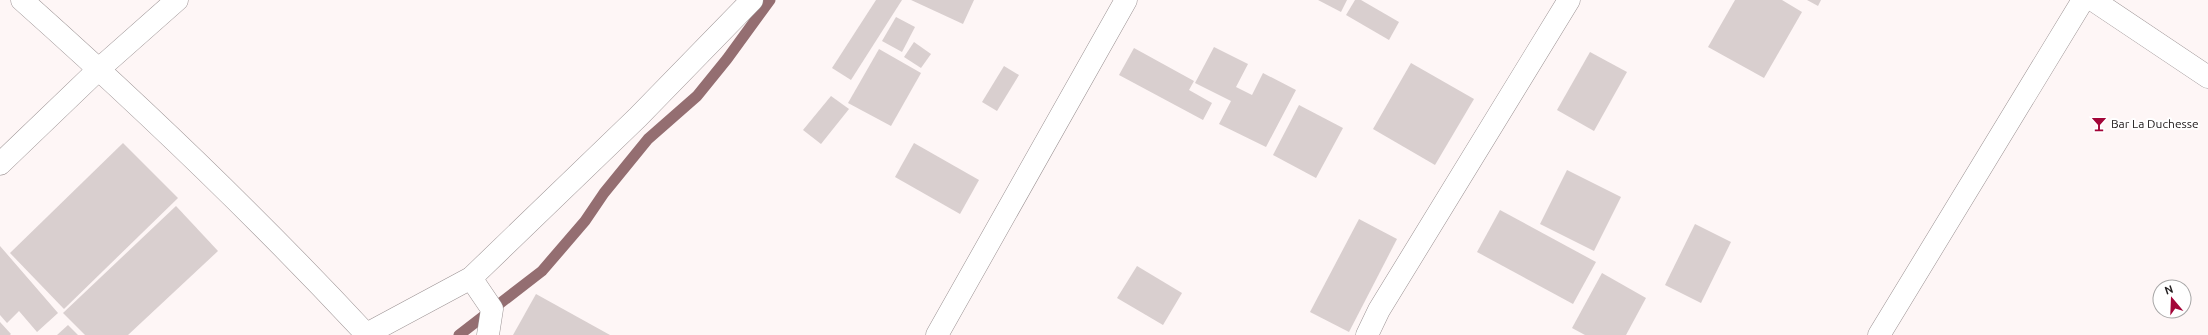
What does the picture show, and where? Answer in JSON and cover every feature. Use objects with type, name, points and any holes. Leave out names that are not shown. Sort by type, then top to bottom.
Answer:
[{"type":"street","points":[[22,0],[99,69],[298,261],[365,334],[471,278],[638,117],[752,0]]},
{"type":"street","points":[[0,164],[99,69],[177,0]]},
{"type":"street","points":[[937,335],[1126,0]]},
{"type":"street","points":[[1367,335],[1379,310],[1569,0]]},
{"type":"street","points":[[1879,335],[2083,0]]},
{"type":"street","points":[[2093,0],[2208,77]]},
{"type":"street","points":[[471,278],[492,309],[488,335]]},
{"type":"building","points":[[876,0],[902,0],[851,80],[832,68]]},
{"type":"building","points":[[911,0],[974,0],[963,24]]},
{"type":"building","points":[[1318,0],[1347,0],[1341,12]]},
{"type":"building","points":[[1355,0],[1361,0],[1399,22],[1389,40],[1346,15]]},
{"type":"building","points":[[1735,0],[1782,0],[1802,12],[1764,78],[1708,47]]},
{"type":"building","points":[[1807,0],[1821,0],[1818,6]]},
{"type":"building","points":[[896,17],[915,27],[902,52],[882,41]]},
{"type":"building","points":[[914,42],[931,54],[921,68],[904,57]]},
{"type":"building","points":[[1214,47],[1248,64],[1236,87],[1252,95],[1263,73],[1296,90],[1266,147],[1219,124],[1231,101],[1195,83]]},
{"type":"building","points":[[1134,48],[1194,81],[1189,90],[1212,103],[1203,120],[1119,75]]},
{"type":"building","points":[[879,49],[921,73],[891,126],[848,103]]},
{"type":"building","points":[[1590,52],[1627,72],[1594,131],[1557,110]]},
{"type":"building","points":[[1411,63],[1474,99],[1435,165],[1373,129]]},
{"type":"building","points":[[1004,66],[1019,75],[997,111],[982,102]]},
{"type":"building","points":[[831,96],[849,109],[821,144],[803,130]]},
{"type":"building","points":[[1299,105],[1343,128],[1316,178],[1273,155]]},
{"type":"building","points":[[123,143],[178,198],[64,309],[10,253]]},
{"type":"building","points":[[914,143],[979,180],[960,214],[895,177]]},
{"type":"building","points":[[1567,170],[1621,197],[1594,251],[1540,224]]},
{"type":"building","points":[[176,206],[218,251],[128,335],[85,335],[63,313]]},
{"type":"building","points":[[1500,210],[1596,262],[1573,304],[1477,252]]},
{"type":"building","points":[[1359,219],[1397,239],[1349,332],[1310,312]]},
{"type":"building","points":[[1695,224],[1731,242],[1701,303],[1665,285]]},
{"type":"building","points":[[0,246],[58,313],[37,332],[19,311],[7,323],[0,315]]},
{"type":"building","points":[[1137,266],[1182,293],[1163,325],[1117,298]]},
{"type":"building","points":[[1602,273],[1646,298],[1626,335],[1585,335],[1572,328]]},
{"type":"building","points":[[536,294],[610,335],[513,335]]},
{"type":"building","points":[[0,322],[11,334],[10,335],[0,335]]},
{"type":"building","points":[[68,325],[78,335],[57,335]]},
{"type":"waterway","points":[[459,335],[542,271],[585,221],[604,193],[648,139],[697,96],[727,59],[770,0]]},
{"type":"place","name":"Bar La Duchesse","points":[[2099,124]]}]
